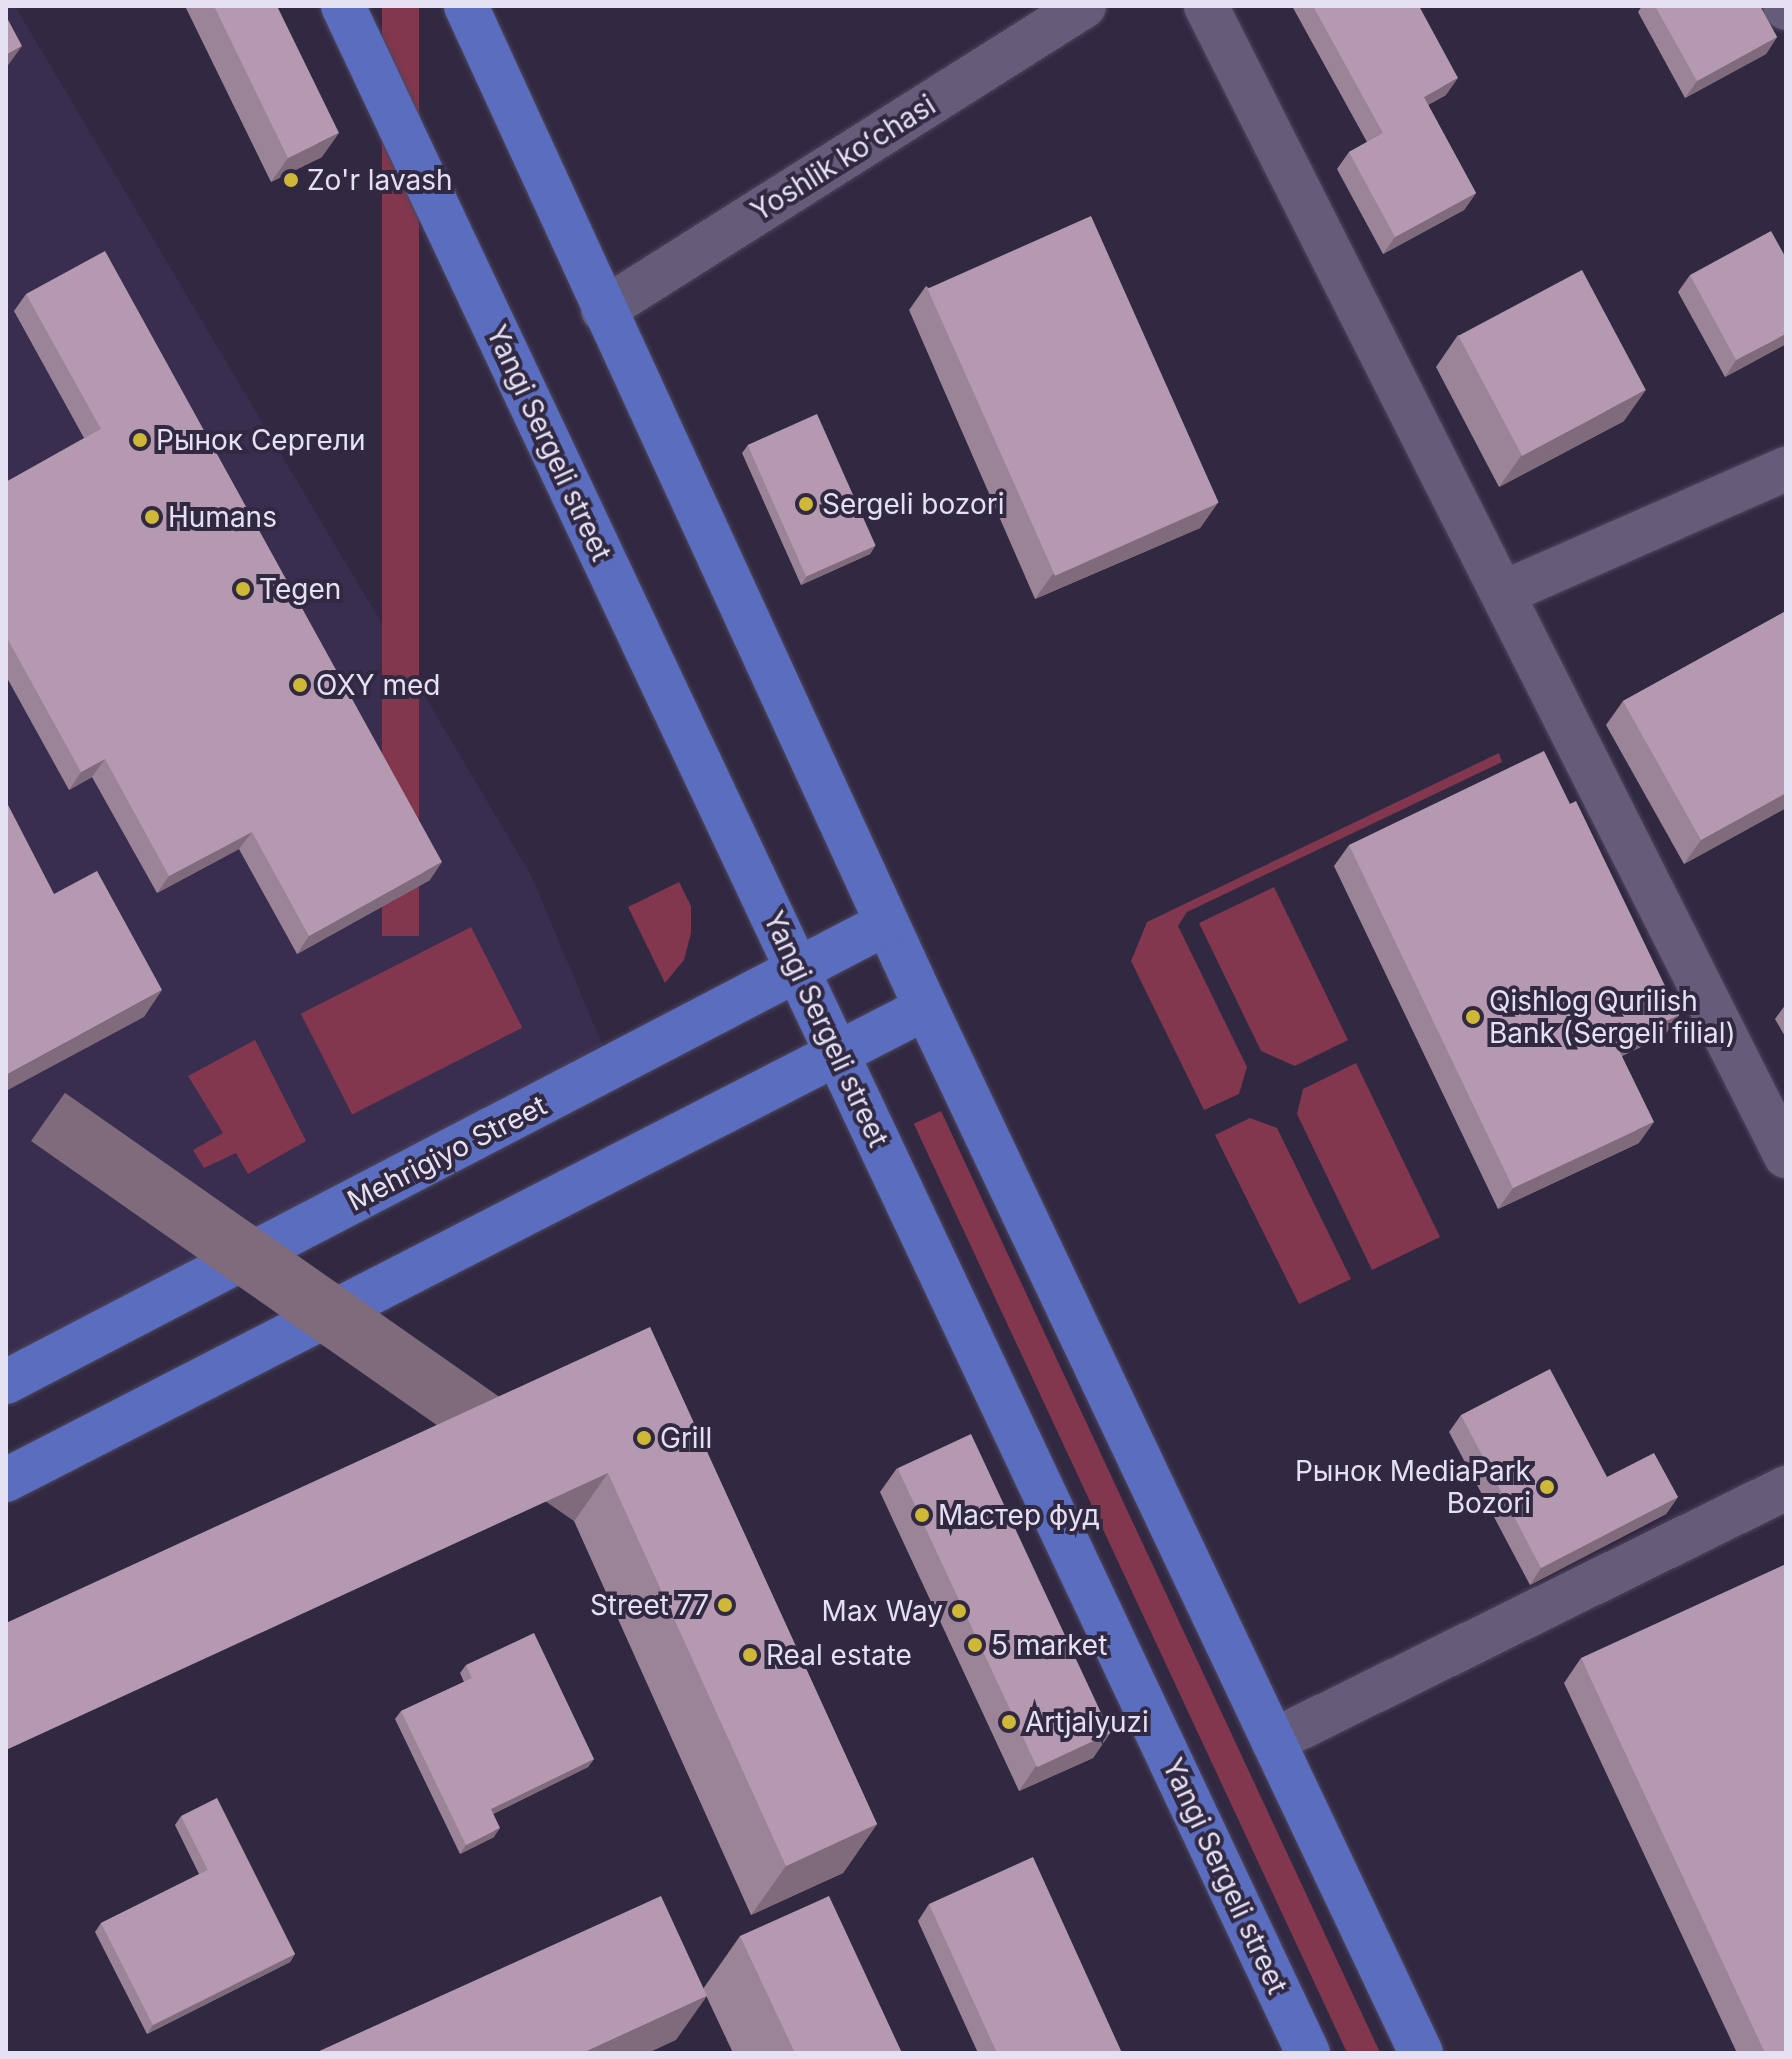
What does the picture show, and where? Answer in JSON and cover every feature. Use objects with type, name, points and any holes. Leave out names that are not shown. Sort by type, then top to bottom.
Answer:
[{"type":"main road","name":"Yangi Sergeli street","points":[[343,6],[1308,2053]]},
{"type":"main road","points":[[466,6],[926,1008],[1421,2053]]},
{"type":"main road","name":"Mehrigiyo Street","points":[[6,1382],[887,923]]},
{"type":"main road","points":[[6,1480],[926,1008]]},
{"type":"street","name":"Yoshlik koʻchasi","points":[[603,310],[1084,6]]},
{"type":"street","points":[[1206,6],[1783,1140]]},
{"type":"street","points":[[1503,593],[1786,469]]},
{"type":"street","points":[[1273,1741],[1786,1488]]},
{"type":"shaded area","name":"Рынок Сергели","points":[[6,6],[15,6],[531,875],[602,1044],[6,1396]]},
{"type":"shaded area","points":[[382,6],[419,6],[419,936],[382,936]]},
{"type":"shaded area","points":[[1499,753],[1502,762],[1187,912],[1178,926],[1247,1067],[1239,1094],[1204,1110],[1131,961],[1147,922]]},
{"type":"shaded area","points":[[679,882],[691,906],[691,933],[684,960],[665,983],[628,907]]},
{"type":"shaded area","points":[[1274,887],[1348,1040],[1295,1066],[1261,1051],[1199,923]]},
{"type":"shaded area","points":[[471,927],[522,1028],[352,1114],[301,1014]]},
{"type":"shaded area","points":[[255,1040],[306,1141],[248,1174],[236,1153],[204,1168],[193,1150],[223,1133],[188,1076]]},
{"type":"shaded area","points":[[1356,1063],[1440,1237],[1372,1270],[1297,1114],[1303,1089]]},
{"type":"shaded area","points":[[941,1111],[1380,2053],[1347,2053],[914,1124]]},
{"type":"shaded area","points":[[1250,1118],[1277,1128],[1351,1279],[1299,1304],[1215,1135]]},
{"type":"building","points":[[214,6],[277,6],[339,133],[288,158]]},
{"type":"building","points":[[1313,6],[1419,6],[1458,78],[1424,97],[1476,193],[1395,237],[1349,152],[1383,133]]},
{"type":"building","points":[[1655,6],[1760,6],[1777,37],[1697,81]]},
{"type":"building","points":[[6,16],[22,46],[6,55]]},
{"type":"building","points":[[1091,216],[1219,503],[1055,576],[927,289]]},
{"type":"building","points":[[1771,231],[1786,258],[1786,334],[1736,360],[1690,275]]},
{"type":"building","points":[[105,251],[442,862],[309,936],[252,832],[169,876],[105,759],[81,772],[6,636],[6,482],[101,429],[26,294]]},
{"type":"building","points":[[1582,270],[1646,390],[1522,456],[1458,336]]},
{"type":"building","name":"Sergeli bozori","points":[[817,414],[876,546],[806,576],[748,445]]},
{"type":"building","points":[[1786,611],[1786,793],[1701,840],[1623,701]]},
{"type":"building","points":[[1544,751],[1570,804],[1576,801],[1679,1015],[1616,1044],[1654,1122],[1513,1188],[1349,845]]},
{"type":"building","points":[[6,801],[54,894],[97,871],[162,990],[6,1075]]},
{"type":"building","points":[[650,1327],[877,1824],[786,1866],[608,1473],[6,1750],[6,1623]]},
{"type":"building","points":[[1550,1369],[1607,1477],[1654,1453],[1678,1497],[1541,1568],[1461,1415]]},
{"type":"building","points":[[971,1434],[1110,1733],[1037,1767],[898,1468]]},
{"type":"building","points":[[1786,1564],[1786,2053],[1765,2053],[1581,1658]]},
{"type":"building","points":[[534,1633],[594,1759],[491,1809],[500,1828],[466,1845],[401,1711],[472,1678],[466,1665]]},
{"type":"building","points":[[217,1798],[295,1954],[153,2025],[101,1923],[208,1870],[181,1816]]},
{"type":"building","points":[[1033,1857],[1122,2053],[997,2053],[929,1904]]},
{"type":"building","points":[[661,1896],[707,1996],[583,2053],[315,2053]]},
{"type":"building","points":[[829,1896],[902,2053],[795,2053],[740,1936]]},
{"type":"place","name":"Zo'r lavash","points":[[291,180]]},
{"type":"place","name":"Рынок Сергели","points":[[140,440]]},
{"type":"place","name":"Sergeli bozori","points":[[806,504]]},
{"type":"place","name":"Humans","points":[[152,517]]},
{"type":"place","name":"Tegen","points":[[243,589]]},
{"type":"place","name":"OXY med","points":[[300,685]]},
{"type":"place","name":"Qishlog Qurilish Bank (Sergeli filial)","points":[[1473,1017]]},
{"type":"place","name":"Grill","points":[[644,1438]]},
{"type":"place","name":"Рынок MediaPark Bozori","points":[[1547,1487]]},
{"type":"place","name":"Мастер фуд","points":[[922,1515]]},
{"type":"place","name":"Street 77","points":[[725,1605]]},
{"type":"place","name":"Max Way","points":[[959,1611]]},
{"type":"place","name":"5 market","points":[[975,1645]]},
{"type":"place","name":"Real estate","points":[[750,1655]]},
{"type":"place","name":"Artjalyuzi","points":[[1009,1722]]}]
